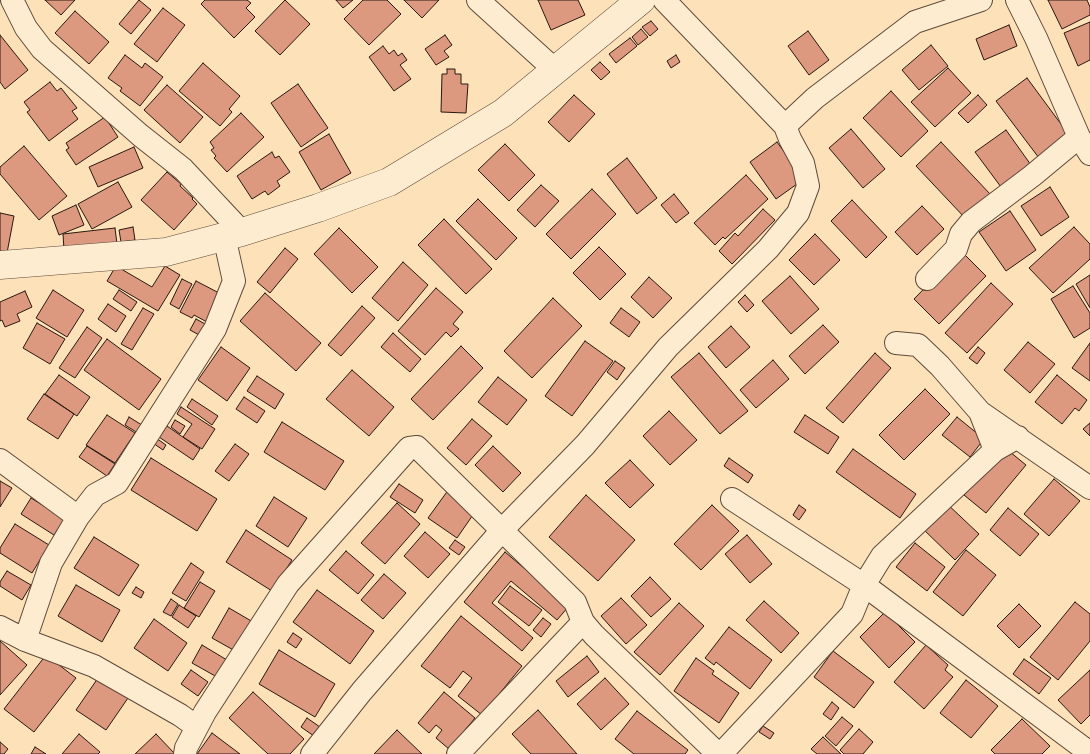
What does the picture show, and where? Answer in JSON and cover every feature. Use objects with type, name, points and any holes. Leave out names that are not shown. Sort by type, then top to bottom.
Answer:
[{"type":"street","points":[[12,0],[26,28],[42,49],[140,135],[183,169],[233,234],[234,281],[215,329],[117,483],[95,495],[78,517],[51,563],[25,640]]},
{"type":"street","points":[[478,0],[555,70]]},
{"type":"street","points":[[0,265],[166,252],[318,208],[389,182],[502,113],[642,0]]},
{"type":"street","points":[[312,754],[362,691],[503,529],[585,445],[668,347],[768,249],[798,212],[808,186],[803,164],[785,126],[664,0]]},
{"type":"street","points":[[785,126],[815,98],[915,22],[981,0]]},
{"type":"street","points":[[926,280],[956,249],[961,234],[972,222],[1032,176],[1084,146],[1017,0]]},
{"type":"street","points":[[896,344],[918,345],[940,366],[980,412],[1090,488]]},
{"type":"street","points":[[980,412],[995,450]]},
{"type":"street","points":[[185,754],[186,748],[197,727],[288,584],[409,448],[418,447],[426,453],[575,602],[583,622],[594,635],[720,754],[852,614],[864,585],[882,556],[995,450],[1018,437]]},
{"type":"street","points":[[0,460],[78,517]]},
{"type":"street","points":[[732,500],[864,585],[1086,744]]},
{"type":"street","points":[[458,754],[583,622]]},
{"type":"street","points":[[0,627],[25,640],[94,666],[180,715],[197,727]]},
{"type":"building","points":[[45,0],[75,0],[61,15]]},
{"type":"building","points":[[139,0],[151,10],[131,34],[119,24]]},
{"type":"building","points":[[205,0],[247,0],[251,3],[246,8],[255,17],[234,38],[201,4]]},
{"type":"building","points":[[285,0],[310,24],[280,55],[255,31]]},
{"type":"building","points":[[336,0],[353,0],[343,8]]},
{"type":"building","points":[[363,0],[387,0],[401,14],[369,45],[344,19]]},
{"type":"building","points":[[404,0],[439,0],[422,18]]},
{"type":"building","points":[[538,0],[578,0],[585,15],[551,30]]},
{"type":"building","points":[[1048,0],[1087,0],[1090,7],[1090,15],[1062,29]]},
{"type":"building","points":[[163,8],[185,25],[157,62],[134,44]]},
{"type":"building","points":[[75,11],[109,42],[89,64],[55,33]]},
{"type":"building","points":[[651,21],[658,29],[650,36],[642,27]]},
{"type":"building","points":[[1090,22],[1090,60],[1078,66],[1064,33]]},
{"type":"building","points":[[1009,25],[1017,46],[984,60],[976,39]]},
{"type":"building","points":[[641,29],[648,37],[638,45],[632,37]]},
{"type":"building","points":[[808,31],[829,60],[809,75],[788,46]]},
{"type":"building","points":[[0,35],[28,70],[5,89],[0,82]]},
{"type":"building","points":[[445,35],[452,45],[444,51],[449,57],[436,65],[425,49]]},
{"type":"building","points":[[630,38],[637,46],[616,63],[609,54]]},
{"type":"building","points":[[931,45],[948,66],[919,90],[902,70]]},
{"type":"building","points":[[383,46],[389,54],[394,50],[398,56],[402,53],[407,60],[400,65],[411,79],[394,91],[369,57]]},
{"type":"building","points":[[125,55],[142,68],[145,63],[163,77],[140,106],[120,91],[122,88],[108,78]]},
{"type":"building","points":[[676,55],[680,62],[671,68],[667,61]]},
{"type":"building","points":[[600,62],[610,72],[601,80],[591,70]]},
{"type":"building","points":[[203,63],[240,96],[229,109],[232,112],[220,126],[179,91]]},
{"type":"building","points":[[948,68],[971,93],[935,127],[911,102]]},
{"type":"building","points":[[447,69],[455,69],[455,74],[461,74],[461,84],[468,84],[466,113],[441,112],[442,74],[447,74]]},
{"type":"building","points":[[1027,78],[1072,139],[1042,162],[996,101]]},
{"type":"building","points":[[50,82],[57,91],[61,88],[77,108],[72,111],[78,119],[49,141],[27,112],[30,110],[24,102]]},
{"type":"building","points":[[298,84],[328,128],[301,147],[271,103]]},
{"type":"building","points":[[167,85],[203,117],[180,143],[144,110]]},
{"type":"building","points":[[891,91],[928,131],[901,157],[863,118]]},
{"type":"building","points":[[574,95],[595,114],[569,142],[548,122]]},
{"type":"building","points":[[978,95],[987,105],[968,123],[958,113]]},
{"type":"building","points":[[241,113],[264,137],[227,172],[214,158],[216,156],[211,150],[214,148],[210,142]]},
{"type":"building","points":[[105,117],[118,137],[76,165],[66,150],[69,148],[66,143]]},
{"type":"building","points":[[851,129],[885,169],[863,188],[829,148]]},
{"type":"building","points":[[1006,130],[1031,165],[1001,187],[975,152]]},
{"type":"building","points":[[329,134],[351,173],[321,190],[299,152]]},
{"type":"building","points":[[777,142],[804,179],[776,199],[750,162]]},
{"type":"building","points":[[941,142],[991,195],[966,219],[916,166]]},
{"type":"building","points":[[505,144],[535,175],[509,201],[478,170]]},
{"type":"building","points":[[24,146],[67,196],[39,220],[0,174],[0,167]]},
{"type":"building","points":[[134,147],[143,168],[98,187],[89,167]]},
{"type":"building","points":[[272,152],[275,158],[279,156],[290,172],[277,181],[280,186],[268,195],[265,191],[252,199],[237,176]]},
{"type":"building","points":[[627,158],[657,198],[637,214],[607,174]]},
{"type":"building","points":[[167,172],[181,184],[180,186],[197,204],[174,230],[141,200]]},
{"type":"building","points":[[746,175],[768,199],[725,239],[723,237],[715,245],[694,223]]},
{"type":"building","points":[[118,182],[132,207],[92,229],[78,204]]},
{"type":"building","points":[[541,185],[559,201],[535,227],[517,210]]},
{"type":"building","points":[[1050,187],[1069,217],[1041,236],[1021,206]]},
{"type":"building","points":[[592,189],[616,214],[571,259],[546,234]]},
{"type":"building","points":[[674,194],[689,213],[676,223],[661,205]]},
{"type":"building","points":[[478,199],[517,238],[496,260],[456,221]]},
{"type":"building","points":[[852,200],[887,237],[866,258],[831,221]]},
{"type":"building","points":[[76,205],[84,225],[59,235],[52,216]]},
{"type":"building","points":[[922,206],[944,229],[917,255],[895,232]]},
{"type":"building","points":[[763,209],[775,220],[732,264],[719,251],[735,233],[738,236]]},
{"type":"building","points":[[1010,211],[1036,250],[1006,271],[979,232]]},
{"type":"building","points":[[0,213],[14,216],[7,253],[0,251]]},
{"type":"building","points":[[444,219],[492,269],[466,294],[418,245]]},
{"type":"building","points":[[133,227],[135,240],[121,242],[119,230]]},
{"type":"building","points":[[1074,227],[1090,244],[1090,259],[1053,293],[1029,268]]},
{"type":"building","points":[[115,228],[117,244],[64,250],[63,234]]},
{"type":"building","points":[[339,228],[378,267],[352,293],[314,254]]},
{"type":"building","points":[[815,234],[840,260],[814,285],[789,260]]},
{"type":"building","points":[[599,247],[626,274],[600,300],[573,273]]},
{"type":"building","points":[[285,248],[298,259],[270,293],[257,282]]},
{"type":"building","points":[[961,251],[986,276],[939,324],[914,299]]},
{"type":"building","points":[[403,262],[428,285],[398,321],[372,298]]},
{"type":"building","points":[[116,266],[152,287],[165,266],[180,275],[158,311],[107,281]]},
{"type":"building","points":[[1090,275],[1090,308],[1076,284]]},
{"type":"building","points":[[790,276],[819,309],[791,334],[762,301]]},
{"type":"building","points":[[649,277],[672,298],[653,318],[631,297]]},
{"type":"building","points":[[182,279],[192,284],[179,309],[170,304]]},
{"type":"building","points":[[196,281],[221,294],[207,322],[194,315],[192,318],[180,312]]},
{"type":"building","points":[[991,283],[1013,304],[967,353],[945,333]]},
{"type":"building","points":[[1073,286],[1090,313],[1090,328],[1074,338],[1051,299]]},
{"type":"building","points":[[436,288],[463,312],[453,324],[459,329],[451,337],[446,332],[425,355],[398,331]]},
{"type":"building","points":[[53,290],[84,310],[67,337],[36,318]]},
{"type":"building","points":[[119,290],[137,302],[131,311],[113,299]]},
{"type":"building","points":[[25,291],[32,307],[17,314],[20,321],[5,327],[2,320],[0,321],[0,302]]},
{"type":"building","points":[[265,293],[321,343],[296,371],[240,321]]},
{"type":"building","points":[[745,295],[754,305],[747,312],[738,302]]},
{"type":"building","points":[[553,298],[582,326],[532,378],[504,351]]},
{"type":"building","points":[[108,304],[126,316],[116,332],[98,319]]},
{"type":"building","points":[[362,306],[375,318],[341,356],[328,345]]},
{"type":"building","points":[[143,308],[154,314],[132,350],[121,344]]},
{"type":"building","points":[[621,308],[640,322],[629,337],[610,323]]},
{"type":"building","points":[[196,319],[207,325],[201,336],[190,330]]},
{"type":"building","points":[[37,323],[65,339],[50,364],[23,348]]},
{"type":"building","points":[[823,325],[839,342],[805,374],[789,356]]},
{"type":"building","points":[[731,326],[750,347],[726,368],[708,347]]},
{"type":"building","points":[[87,327],[102,338],[75,378],[59,368]]},
{"type":"building","points":[[393,333],[421,359],[410,372],[381,347]]},
{"type":"building","points":[[107,339],[161,379],[139,410],[84,370]]},
{"type":"building","points":[[585,341],[613,361],[572,416],[545,396]]},
{"type":"building","points":[[1028,342],[1055,364],[1030,393],[1004,370]]},
{"type":"building","points":[[1090,343],[1090,381],[1072,368]]},
{"type":"building","points":[[461,346],[483,368],[433,420],[411,399]]},
{"type":"building","points":[[221,347],[250,368],[227,401],[198,380]]},
{"type":"building","points":[[978,347],[985,353],[977,364],[969,358]]},
{"type":"building","points":[[699,353],[748,411],[720,434],[671,377]]},
{"type":"building","points":[[875,353],[891,368],[843,423],[826,408]]},
{"type":"building","points":[[773,360],[789,379],[756,408],[740,390]]},
{"type":"building","points":[[615,361],[625,368],[617,380],[607,372]]},
{"type":"building","points":[[352,370],[394,407],[369,436],[326,399]]},
{"type":"building","points":[[59,375],[90,397],[77,416],[45,394]]},
{"type":"building","points":[[1057,375],[1087,400],[1079,411],[1075,408],[1062,424],[1035,402]]},
{"type":"building","points":[[257,376],[284,394],[275,409],[247,391]]},
{"type":"building","points":[[498,377],[527,400],[507,425],[478,402]]},
{"type":"building","points":[[925,389],[950,414],[904,460],[879,435]]},
{"type":"building","points":[[44,394],[74,414],[58,439],[27,419]]},
{"type":"building","points":[[244,397],[265,411],[257,423],[236,409]]},
{"type":"building","points":[[192,399],[218,416],[212,425],[187,407]]},
{"type":"building","points":[[181,407],[215,429],[202,449],[183,437],[192,424],[177,414]]},
{"type":"building","points":[[669,411],[697,440],[670,465],[643,436]]},
{"type":"building","points":[[107,415],[135,433],[115,463],[86,445]]},
{"type":"building","points":[[805,415],[839,437],[828,454],[794,432]]},
{"type":"building","points":[[129,417],[145,427],[141,435],[125,425]]},
{"type":"building","points":[[957,417],[984,439],[970,457],[942,435]]},
{"type":"building","points":[[472,419],[492,436],[466,465],[447,448]]},
{"type":"building","points":[[175,420],[185,426],[180,434],[171,427]]},
{"type":"building","points":[[282,422],[344,461],[325,490],[264,452]]},
{"type":"building","points":[[1090,423],[1090,436],[1083,429]]},
{"type":"building","points":[[167,426],[200,449],[193,460],[159,437]]},
{"type":"building","points":[[156,438],[166,445],[163,450],[153,443]]},
{"type":"building","points":[[235,444],[249,454],[229,481],[215,471]]},
{"type":"building","points":[[87,446],[115,464],[107,476],[79,457]]},
{"type":"building","points":[[493,446],[521,473],[503,492],[475,465]]},
{"type":"building","points":[[1004,447],[1026,465],[986,513],[964,495]]},
{"type":"building","points":[[853,449],[916,494],[900,518],[836,472]]},
{"type":"building","points":[[151,458],[217,499],[197,531],[131,490]]},
{"type":"building","points":[[729,458],[753,475],[748,483],[724,466]]},
{"type":"building","points":[[630,460],[654,485],[630,508],[605,483]]},
{"type":"building","points":[[1054,479],[1080,501],[1049,536],[1024,514]]},
{"type":"building","points":[[0,481],[12,488],[0,507]]},
{"type":"building","points":[[399,484],[423,500],[415,513],[390,497]]},
{"type":"building","points":[[449,489],[477,509],[457,538],[428,518]]},
{"type":"building","points":[[586,495],[635,540],[598,581],[549,537]]},
{"type":"building","points":[[274,497],[307,518],[288,547],[256,526]]},
{"type":"building","points":[[31,498],[65,519],[54,535],[21,514]]},
{"type":"building","points":[[944,501],[979,534],[955,560],[920,526]]},
{"type":"building","points":[[397,503],[420,524],[385,564],[361,543]]},
{"type":"building","points":[[712,505],[739,531],[701,570],[674,544]]},
{"type":"building","points":[[799,505],[806,510],[799,520],[793,515]]},
{"type":"building","points":[[1008,508],[1039,534],[1020,556],[990,530]]},
{"type":"building","points":[[15,524],[49,545],[32,573],[0,553],[0,548]]},
{"type":"building","points":[[246,530],[292,560],[272,591],[226,562]]},
{"type":"building","points":[[425,532],[450,554],[428,578],[404,556]]},
{"type":"building","points":[[747,535],[772,564],[750,583],[725,554]]},
{"type":"building","points":[[94,537],[139,565],[119,596],[74,568]]},
{"type":"building","points":[[455,540],[465,547],[459,555],[449,548]]},
{"type":"building","points":[[915,543],[945,567],[927,591],[896,567]]},
{"type":"building","points":[[966,550],[996,575],[963,616],[933,592]]},
{"type":"building","points":[[346,551],[374,575],[358,594],[329,570]]},
{"type":"building","points":[[505,552],[569,606],[557,620],[511,581],[492,603],[533,638],[522,651],[464,602]]},
{"type":"building","points":[[191,563],[204,572],[186,601],[172,593]]},
{"type":"building","points":[[7,571],[31,585],[22,600],[0,586],[0,582]]},
{"type":"building","points":[[384,574],[406,593],[383,619],[361,600]]},
{"type":"building","points":[[650,577],[671,599],[651,617],[631,596]]},
{"type":"building","points":[[200,582],[215,591],[199,617],[184,608]]},
{"type":"building","points":[[76,585],[120,610],[102,642],[58,616]]},
{"type":"building","points":[[510,586],[542,610],[529,626],[498,602]]},
{"type":"building","points":[[136,587],[144,592],[141,598],[132,593]]},
{"type":"building","points":[[317,590],[374,631],[350,664],[293,622]]},
{"type":"building","points":[[621,598],[647,625],[626,644],[601,616]]},
{"type":"building","points":[[171,599],[178,604],[171,616],[163,612]]},
{"type":"building","points":[[764,601],[799,633],[781,653],[746,620]]},
{"type":"building","points":[[1075,602],[1090,614],[1090,641],[1058,680],[1030,657]]},
{"type":"building","points":[[679,603],[704,626],[660,675],[634,652]]},
{"type":"building","points":[[1019,604],[1041,626],[1019,648],[997,626]]},
{"type":"building","points":[[179,605],[196,616],[188,628],[172,617]]},
{"type":"building","points":[[229,608],[253,622],[237,652],[212,638]]},
{"type":"building","points":[[885,612],[915,642],[889,668],[860,637]]},
{"type":"building","points":[[461,616],[522,666],[482,715],[458,696],[472,678],[463,671],[450,688],[421,666]]},
{"type":"building","points":[[543,618],[551,624],[541,637],[533,630]]},
{"type":"building","points":[[154,619],[187,643],[168,671],[134,648]]},
{"type":"building","points":[[729,627],[772,660],[750,689],[716,662],[714,665],[705,658]]},
{"type":"building","points":[[293,633],[302,639],[296,648],[287,642]]},
{"type":"building","points":[[0,641],[27,665],[0,695]]},
{"type":"building","points":[[202,645],[227,660],[217,677],[192,663]]},
{"type":"building","points":[[926,645],[948,665],[945,670],[953,677],[924,709],[894,682]]},
{"type":"building","points":[[279,650],[335,684],[315,717],[259,684]]},
{"type":"building","points":[[833,651],[874,682],[854,708],[814,677]]},
{"type":"building","points":[[46,655],[76,678],[34,732],[4,709]]},
{"type":"building","points":[[587,656],[599,672],[568,697],[556,681]]},
{"type":"building","points":[[696,658],[714,671],[712,674],[739,693],[719,723],[674,691]]},
{"type":"building","points":[[1024,659],[1051,678],[1039,694],[1013,674]]},
{"type":"building","points":[[191,670],[208,682],[198,696],[181,684]]},
{"type":"building","points":[[1090,670],[1090,715],[1081,724],[1058,700]]},
{"type":"building","points":[[98,678],[128,698],[106,730],[76,710]]},
{"type":"building","points":[[605,678],[629,704],[601,730],[577,704]]},
{"type":"building","points":[[966,680],[998,706],[971,738],[940,713]]},
{"type":"building","points":[[253,692],[304,739],[290,754],[268,754],[229,718]]},
{"type":"building","points":[[444,692],[475,718],[449,749],[436,738],[442,730],[436,725],[429,733],[418,723]]},
{"type":"building","points":[[832,702],[839,708],[831,720],[823,714]]},
{"type":"building","points":[[538,710],[577,754],[531,754],[512,734]]},
{"type":"building","points":[[637,711],[688,750],[685,754],[634,754],[615,739]]},
{"type":"building","points":[[842,717],[853,726],[836,746],[825,736]]},
{"type":"building","points":[[307,718],[320,727],[314,736],[301,727]]},
{"type":"building","points":[[1022,719],[1050,746],[1042,754],[995,754],[991,750]]},
{"type":"building","points":[[763,726],[774,733],[770,739],[759,732]]},
{"type":"building","points":[[859,729],[873,742],[863,754],[844,754],[840,750]]},
{"type":"building","points":[[397,730],[422,754],[374,754]]},
{"type":"building","points":[[212,733],[240,754],[197,754]]},
{"type":"building","points":[[79,734],[100,752],[98,754],[62,754]]},
{"type":"building","points":[[156,734],[175,754],[135,754]]},
{"type":"building","points":[[823,737],[841,754],[817,754],[811,749]]},
{"type":"building","points":[[0,742],[8,749],[4,754],[0,754]]},
{"type":"building","points":[[35,747],[46,754],[31,754]]}]
